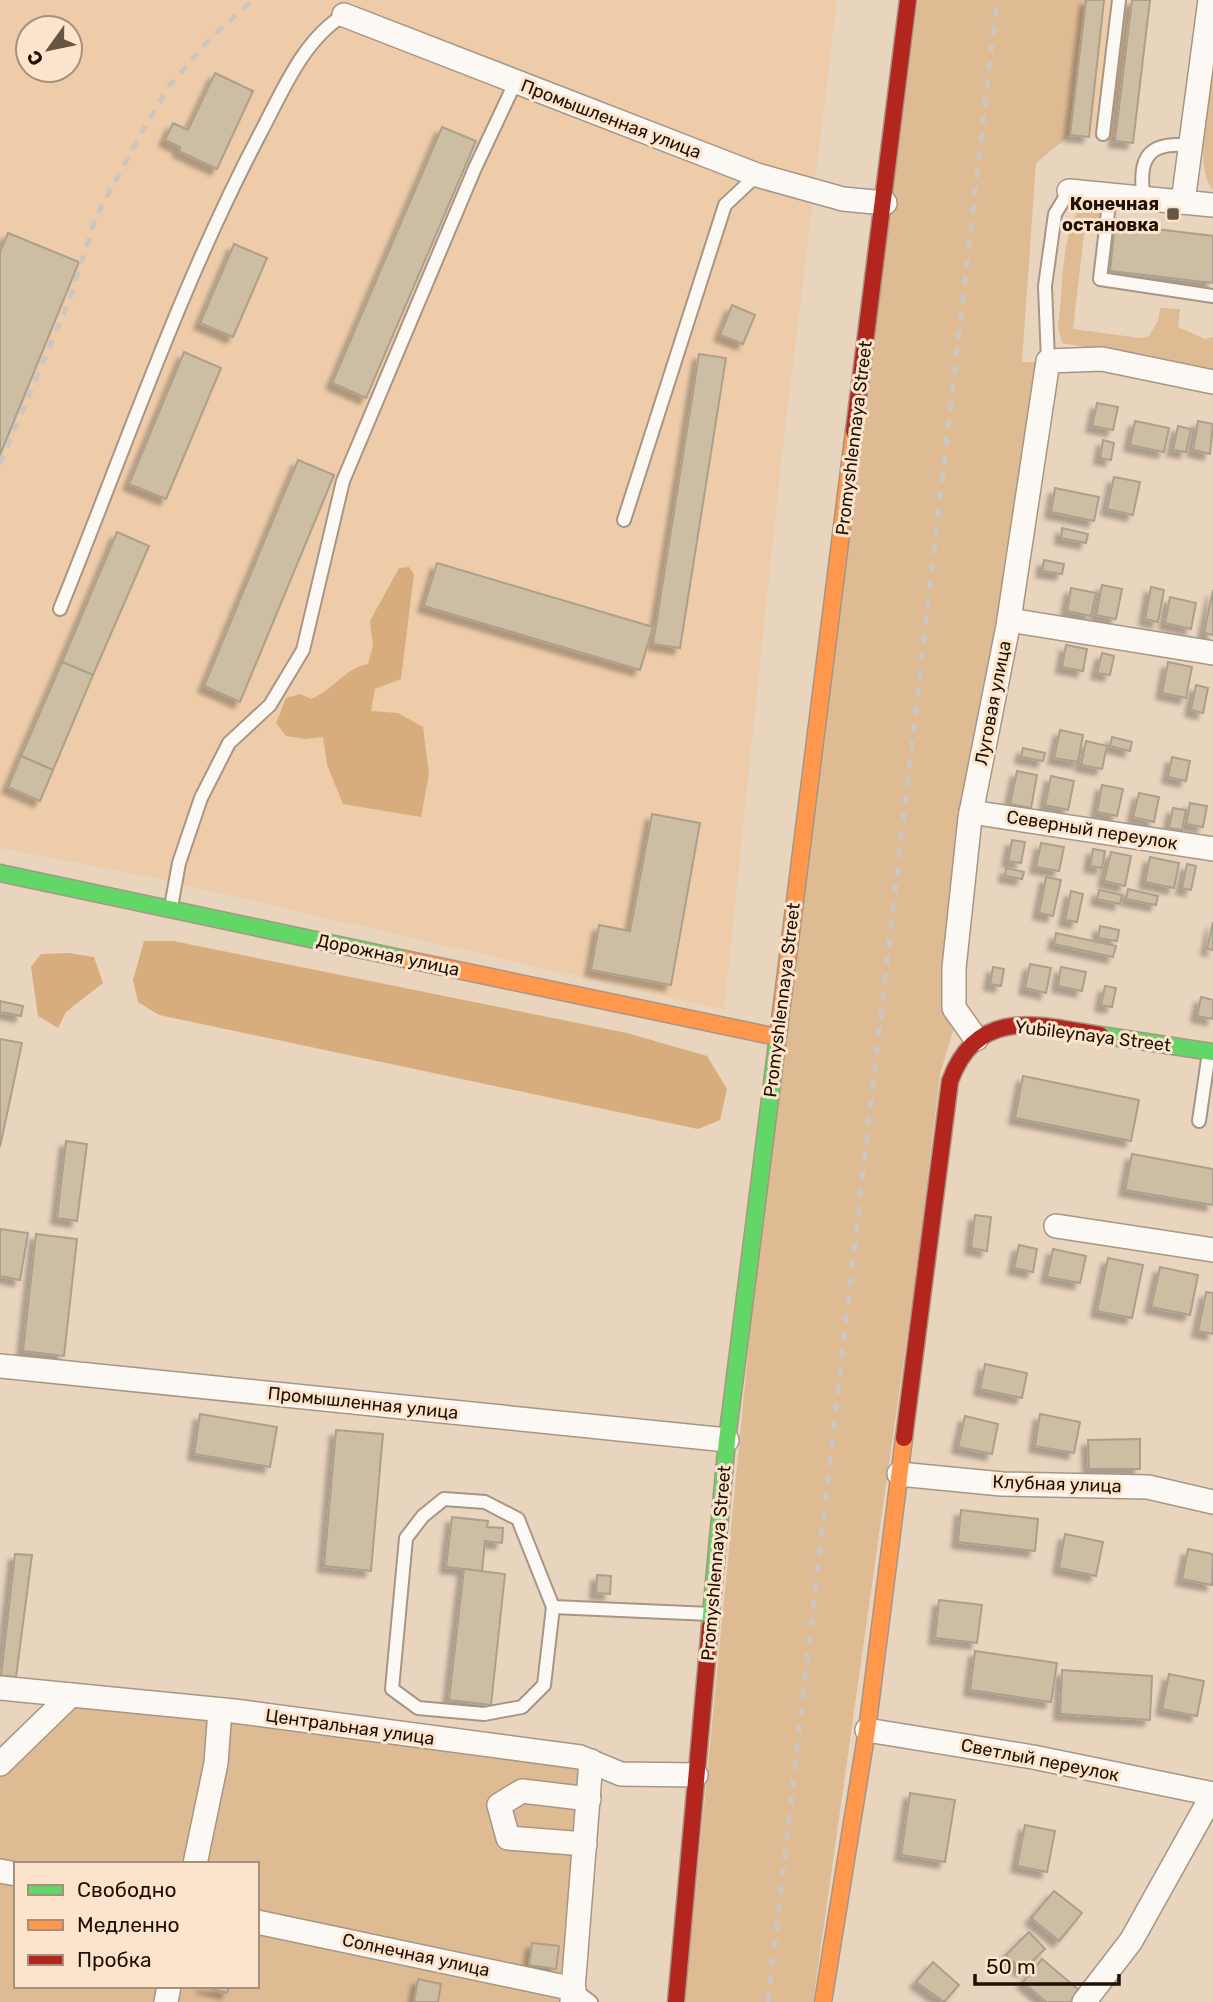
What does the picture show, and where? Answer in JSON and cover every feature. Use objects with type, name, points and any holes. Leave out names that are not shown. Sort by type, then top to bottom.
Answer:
[{"type":"street","name":"Promyshlennaya Street","points":[[676,2002],[727,1440],[776,1037],[885,203],[908,0]]},
{"type":"street","points":[[1183,202],[1209,0]]},
{"type":"street","name":"Промышленная улица","points":[[344,15],[757,175],[843,199],[885,203]]},
{"type":"street","points":[[1069,191],[1213,205]]},
{"type":"street","points":[[1048,361],[1102,359],[1213,382]]},
{"type":"street","name":"Луговая улица","points":[[976,1038],[954,1008],[954,968],[971,812],[1009,620],[1048,361]]},
{"type":"street","points":[[1009,620],[1213,653]]},
{"type":"street","name":"Северный переулок","points":[[971,812],[1213,849]]},
{"type":"street","name":"Дорожная улица","points":[[0,873],[776,1037]]},
{"type":"street","name":"Yubileynaya Street","points":[[976,1038],[1000,1026],[1022,1023],[1211,1052]]},
{"type":"street","points":[[823,2002],[867,1730],[950,1081],[954,1065],[976,1038]]},
{"type":"street","points":[[1056,1226],[1213,1251]]},
{"type":"street","name":"Промышленная улица","points":[[0,1366],[727,1440]]},
{"type":"street","name":"Клубная улица","points":[[900,1474],[1002,1484],[1148,1487],[1213,1502]]},
{"type":"street","name":"Центральная улица","points":[[0,1688],[220,1710],[592,1761],[621,1774],[696,1775]]},
{"type":"street","points":[[0,1763],[71,1695]]},
{"type":"street","points":[[195,1862],[216,1763],[220,1710]]},
{"type":"street","name":"Светлый переулок","points":[[867,1730],[1033,1757],[1213,1794]]},
{"type":"street","points":[[579,1998],[585,1844],[592,1761]]},
{"type":"street","points":[[585,1844],[508,1838],[499,1805],[522,1791],[589,1798]]},
{"type":"street","points":[[1084,2002],[1132,1941],[1213,1794]]},
{"type":"street","name":"Солнечная улица","points":[[259,1922],[579,1998]]},
{"type":"lane","points":[[1103,134],[1119,0]]},
{"type":"lane","points":[[60,609],[204,244],[234,181],[290,76],[326,26],[344,15]]},
{"type":"lane","points":[[171,909],[179,863],[201,798],[229,743],[270,705],[303,650],[343,481],[475,168],[515,83]]},
{"type":"lane","points":[[1144,199],[1141,172],[1145,156],[1156,148],[1174,144],[1192,146]]},
{"type":"lane","points":[[624,520],[725,205],[757,175]]},
{"type":"lane","points":[[1048,361],[1045,286],[1055,214],[1069,191]]},
{"type":"lane","points":[[1110,195],[1100,279],[1213,296]]},
{"type":"lane","points":[[1199,1121],[1211,1052]]},
{"type":"lane","points":[[444,1499],[485,1502],[518,1519],[553,1607],[544,1685],[522,1707],[484,1714],[418,1708],[392,1689],[406,1538],[423,1516],[444,1499]]},
{"type":"lane","points":[[553,1607],[711,1615]]},
{"type":"shaded area","points":[[0,0],[837,0],[780,471],[724,1010],[154,878],[0,848]]},
{"type":"shaded area","points":[[918,0],[1086,0],[1070,135],[1036,163],[1022,362],[1040,362],[956,1021],[940,1074],[917,1266],[813,2002],[685,2002],[763,1199]]},
{"type":"shaded area","points":[[1086,0],[1150,0],[1133,143],[1070,135]]},
{"type":"shaded area","points":[[1213,74],[1213,190],[1207,179],[1203,151]]},
{"type":"shaded area","points":[[1088,204],[1098,204],[1104,219],[1102,225],[1085,225],[1073,329],[1140,338],[1149,336],[1158,321],[1160,308],[1180,309],[1178,327],[1205,339],[1213,337],[1213,377],[1105,350],[1062,343],[1058,327],[1064,258],[1072,223],[1079,211]]},
{"type":"shaded area","points":[[409,567],[414,574],[401,679],[375,689],[371,711],[398,713],[423,727],[429,774],[421,817],[343,804],[327,765],[323,737],[305,739],[286,736],[276,723],[286,698],[300,694],[311,699],[352,670],[368,664],[373,646],[370,621],[399,568]]},
{"type":"shaded area","points":[[144,941],[173,941],[627,1033],[707,1056],[727,1089],[720,1120],[698,1129],[159,1015],[138,1002],[133,980]]},
{"type":"shaded area","points":[[68,953],[94,957],[103,983],[66,1012],[58,1028],[38,1016],[31,967],[41,954]]},
{"type":"shaded area","points":[[71,1702],[595,1766],[564,2002],[0,2002],[0,1767]]},
{"type":"building","points":[[1086,0],[1104,0],[1089,137],[1070,135]]},
{"type":"building","points":[[1132,0],[1150,0],[1133,143],[1115,141]]},
{"type":"building","points":[[215,73],[253,91],[217,169],[179,151],[180,147],[165,140],[173,123],[188,130]]},
{"type":"building","points":[[442,127],[476,141],[366,398],[332,383]]},
{"type":"building","points":[[1115,224],[1213,236],[1213,283],[1110,271]]},
{"type":"building","points":[[8,233],[79,262],[0,455],[0,252]]},
{"type":"building","points":[[234,244],[267,258],[233,337],[200,323]]},
{"type":"building","points":[[732,305],[755,315],[743,344],[720,335]]},
{"type":"building","points":[[184,352],[221,368],[166,499],[129,484]]},
{"type":"building","points":[[699,354],[726,358],[680,648],[653,644]]},
{"type":"building","points":[[1097,403],[1118,407],[1113,430],[1092,426]]},
{"type":"building","points":[[1135,421],[1169,428],[1164,452],[1130,445]]},
{"type":"building","points":[[1198,421],[1213,424],[1210,454],[1193,450]]},
{"type":"building","points":[[1178,426],[1191,429],[1186,452],[1173,450]]},
{"type":"building","points":[[1103,440],[1114,443],[1111,460],[1100,458]]},
{"type":"building","points":[[298,460],[334,475],[240,702],[204,686]]},
{"type":"building","points":[[1114,477],[1140,482],[1133,515],[1107,509]]},
{"type":"building","points":[[1055,488],[1099,497],[1094,521],[1051,512]]},
{"type":"building","points":[[1062,528],[1088,534],[1086,543],[1061,538]]},
{"type":"building","points":[[117,532],[149,546],[93,675],[62,662]]},
{"type":"building","points":[[1044,560],[1064,564],[1062,574],[1042,571]]},
{"type":"building","points":[[437,563],[653,627],[640,670],[424,606]]},
{"type":"building","points":[[1102,585],[1122,589],[1116,619],[1096,615]]},
{"type":"building","points":[[1151,587],[1164,590],[1158,622],[1145,619]]},
{"type":"building","points":[[1071,588],[1096,593],[1091,616],[1067,611]]},
{"type":"building","points":[[1213,590],[1213,635],[1204,633]]},
{"type":"building","points":[[1170,597],[1196,603],[1191,629],[1165,623]]},
{"type":"building","points":[[1066,645],[1087,649],[1083,671],[1062,667]]},
{"type":"building","points":[[1102,653],[1114,656],[1110,675],[1097,673]]},
{"type":"building","points":[[62,662],[93,675],[53,770],[21,756]]},
{"type":"building","points":[[1168,662],[1192,667],[1186,698],[1162,693]]},
{"type":"building","points":[[1196,685],[1208,688],[1203,713],[1191,710]]},
{"type":"building","points":[[1060,730],[1083,735],[1078,762],[1054,758]]},
{"type":"building","points":[[1112,737],[1132,742],[1130,751],[1110,746]]},
{"type":"building","points":[[1086,741],[1107,746],[1102,769],[1081,765]]},
{"type":"building","points":[[1023,748],[1045,753],[1043,761],[1021,757]]},
{"type":"building","points":[[21,756],[53,770],[40,801],[8,787]]},
{"type":"building","points":[[1172,757],[1190,761],[1186,781],[1168,777]]},
{"type":"building","points":[[1017,771],[1037,775],[1031,808],[1010,804]]},
{"type":"building","points":[[1051,776],[1074,781],[1068,810],[1045,805]]},
{"type":"building","points":[[1102,785],[1123,789],[1117,816],[1097,812]]},
{"type":"building","points":[[1139,793],[1159,797],[1154,822],[1133,817]]},
{"type":"building","points":[[1190,803],[1207,806],[1203,827],[1186,824]]},
{"type":"building","points":[[1173,808],[1186,810],[1182,830],[1169,828]]},
{"type":"building","points":[[652,814],[700,823],[671,985],[591,970],[599,925],[630,931]]},
{"type":"building","points":[[1012,840],[1025,842],[1021,863],[1008,861]]},
{"type":"building","points":[[1041,843],[1064,847],[1059,871],[1036,867]]},
{"type":"building","points":[[1093,849],[1105,851],[1102,868],[1090,866]]},
{"type":"building","points":[[1111,852],[1131,856],[1125,886],[1104,881]]},
{"type":"building","points":[[1150,857],[1179,863],[1174,888],[1145,882]]},
{"type":"building","points":[[1187,864],[1196,866],[1191,890],[1182,888]]},
{"type":"building","points":[[1006,868],[1024,872],[1022,879],[1005,876]]},
{"type":"building","points":[[1046,877],[1061,880],[1053,916],[1039,913]]},
{"type":"building","points":[[1128,889],[1158,896],[1156,905],[1126,899]]},
{"type":"building","points":[[1099,890],[1122,895],[1120,904],[1097,899]]},
{"type":"building","points":[[1071,891],[1083,894],[1077,922],[1065,920]]},
{"type":"building","points":[[1213,922],[1213,950],[1207,949]]},
{"type":"building","points":[[1100,926],[1119,930],[1117,941],[1098,938]]},
{"type":"building","points":[[1056,933],[1116,946],[1113,957],[1054,944]]},
{"type":"building","points":[[1030,964],[1051,968],[1046,993],[1025,988]]},
{"type":"building","points":[[993,967],[1004,969],[1001,986],[990,984]]},
{"type":"building","points":[[1061,967],[1086,972],[1082,991],[1058,986]]},
{"type":"building","points":[[1105,986],[1116,988],[1112,1007],[1101,1005]]},
{"type":"building","points":[[1201,997],[1213,1000],[1213,1019],[1197,1016]]},
{"type":"building","points":[[0,1001],[23,1006],[21,1016],[0,1012]]},
{"type":"building","points":[[0,1039],[22,1043],[0,1147]]},
{"type":"building","points":[[1023,1076],[1139,1100],[1131,1141],[1015,1118]]},
{"type":"building","points":[[66,1141],[87,1144],[77,1221],[57,1218]]},
{"type":"building","points":[[1132,1154],[1213,1169],[1213,1205],[1125,1190]]},
{"type":"building","points":[[975,1215],[991,1217],[987,1251],[971,1248]]},
{"type":"building","points":[[0,1229],[28,1233],[20,1280],[0,1276]]},
{"type":"building","points":[[36,1234],[77,1239],[64,1356],[23,1351]]},
{"type":"building","points":[[1019,1245],[1037,1249],[1033,1272],[1014,1268]]},
{"type":"building","points":[[1053,1249],[1086,1256],[1080,1283],[1047,1277]]},
{"type":"building","points":[[1108,1258],[1143,1265],[1132,1318],[1097,1311]]},
{"type":"building","points":[[1160,1267],[1198,1275],[1190,1315],[1151,1307]]},
{"type":"building","points":[[1206,1292],[1213,1293],[1213,1334],[1198,1331]]},
{"type":"building","points":[[985,1364],[1027,1373],[1022,1398],[980,1389]]},
{"type":"building","points":[[200,1414],[277,1427],[270,1467],[194,1454]]},
{"type":"building","points":[[1040,1414],[1080,1422],[1074,1453],[1035,1446]]},
{"type":"building","points":[[965,1416],[998,1424],[992,1454],[958,1447]]},
{"type":"building","points":[[336,1430],[383,1434],[371,1571],[324,1566]]},
{"type":"building","points":[[1140,1439],[1140,1469],[1089,1469],[1088,1440]]},
{"type":"building","points":[[961,1510],[1038,1519],[1035,1551],[958,1542]]},
{"type":"building","points":[[452,1517],[488,1521],[487,1527],[503,1528],[502,1543],[485,1541],[482,1571],[446,1567]]},
{"type":"building","points":[[1065,1534],[1103,1542],[1096,1576],[1059,1568]]},
{"type":"building","points":[[1188,1549],[1213,1554],[1212,1585],[1182,1579]]},
{"type":"building","points":[[15,1554],[32,1555],[16,1677],[1,1676]]},
{"type":"building","points":[[464,1569],[505,1574],[491,1705],[449,1700]]},
{"type":"building","points":[[597,1575],[611,1576],[610,1594],[596,1593]]},
{"type":"building","points":[[939,1600],[982,1605],[977,1643],[935,1638]]},
{"type":"building","points":[[975,1651],[1057,1663],[1051,1702],[970,1690]]},
{"type":"building","points":[[1062,1670],[1152,1676],[1150,1720],[1060,1714]]},
{"type":"building","points":[[1169,1674],[1204,1681],[1197,1716],[1162,1709]]},
{"type":"building","points":[[910,1793],[955,1800],[945,1862],[901,1855]]},
{"type":"building","points":[[1025,1825],[1055,1831],[1047,1872],[1017,1866]]},
{"type":"building","points":[[1054,1891],[1082,1913],[1059,1941],[1031,1918]]},
{"type":"building","points":[[1029,1932],[1045,1949],[1022,1971],[1006,1955]]},
{"type":"building","points":[[532,1943],[559,1946],[556,1969],[529,1965]]},
{"type":"building","points":[[1042,1959],[1080,1991],[1071,2002],[1046,2002],[1023,1982]]},
{"type":"building","points":[[933,1962],[959,1985],[944,2002],[916,1982]]},
{"type":"building","points":[[418,1979],[441,1984],[438,2002],[414,2002]]},
{"type":"building","points":[[208,1988],[228,1988],[227,1993]]},
{"type":"railway","points":[[0,464],[69,301],[96,217],[133,148],[169,86],[211,38],[253,0]]},
{"type":"railway","points":[[768,2002],[997,0]]},
{"type":"traffic: fast","points":[[0,873],[405,959]]},
{"type":"traffic: fast","points":[[710,1626],[727,1440],[779,1028]]},
{"type":"traffic: fast","points":[[1100,1035],[1213,1052]]},
{"type":"traffic: slow","points":[[779,1028],[854,431]]},
{"type":"traffic: slow","points":[[405,959],[777,1037]]},
{"type":"traffic: slow","points":[[823,2002],[867,1730],[904,1438]]},
{"type":"traffic: jam","points":[[854,431],[908,0]]},
{"type":"traffic: jam","points":[[904,1438],[950,1081],[962,1057],[977,1041],[993,1031],[1012,1026],[1033,1025],[1100,1035]]},
{"type":"traffic: jam","points":[[676,2002],[710,1626]]},
{"type":"place","name":"Конечная остановка","points":[[1173,214]]}]
